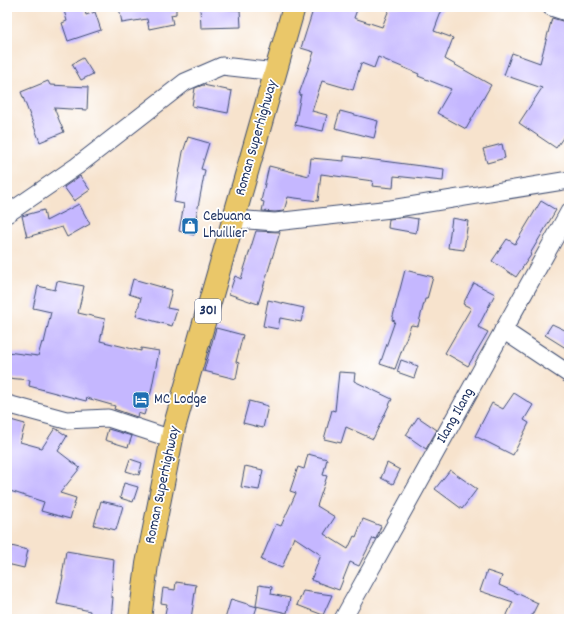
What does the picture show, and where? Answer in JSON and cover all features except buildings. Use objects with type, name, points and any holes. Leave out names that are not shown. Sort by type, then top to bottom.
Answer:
[{"type":"main road","name":"Roman Superhighway","points":[[140,619],[147,564],[174,428],[294,7]]},
{"type":"street","points":[[551,7],[569,13]]},
{"type":"street","points":[[7,214],[77,166],[185,82],[222,66],[276,72]]},
{"type":"street","points":[[234,219],[275,222],[383,210],[569,180]]},
{"type":"street","name":"Ilang Ilang","points":[[343,619],[569,212]]},
{"type":"street","points":[[504,330],[569,374]]},
{"type":"street","points":[[7,404],[66,420],[108,418],[172,439]]},
{"type":"place","name":"Cebuana Lhuillier","points":[[190,226]]},
{"type":"place","name":"MC Lodge","points":[[141,400]]}]
